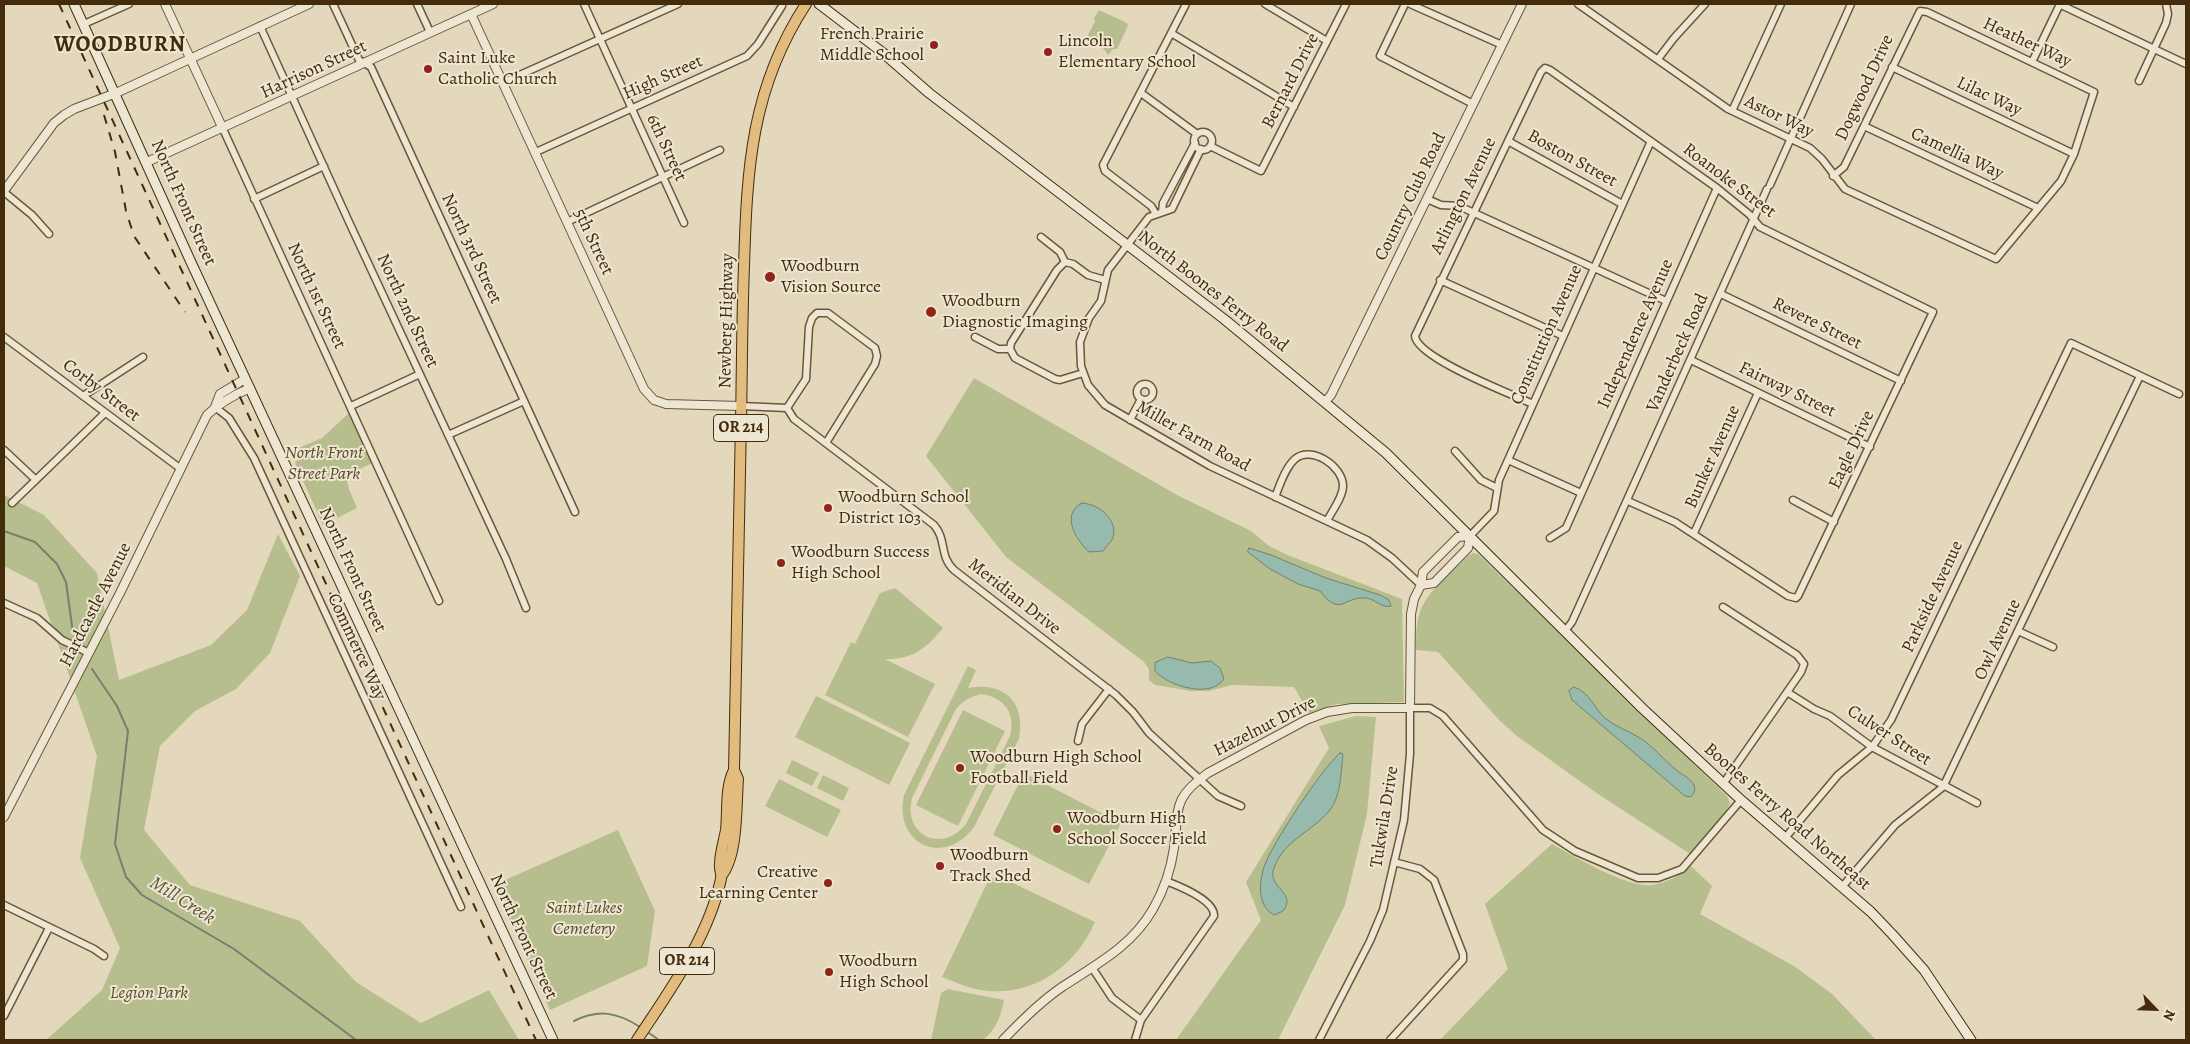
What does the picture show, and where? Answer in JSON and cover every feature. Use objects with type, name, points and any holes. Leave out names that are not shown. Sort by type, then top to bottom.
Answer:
[{"type":"main road","name":"North Front Street","points":[[74,4],[116,93],[167,211],[553,1040]]},
{"type":"main road","name":"Newberg Highway","points":[[637,1040],[690,956],[711,910],[722,875],[720,864],[726,830],[730,778],[734,770],[745,220],[750,156],[758,113],[771,71],[786,36],[806,4]]},
{"type":"main road","name":"North Boones Ferry Road","points":[[819,4],[882,52],[929,93],[1224,319],[1386,453],[1565,631]]},
{"type":"main road","name":"Boones Ferry Road Northeast","points":[[1565,631],[1642,708],[1723,784],[1871,912],[1924,970],[1971,1040]]},
{"type":"street","points":[[84,24],[129,4]]},
{"type":"street","name":"North 1st Street","points":[[166,4],[439,601]]},
{"type":"street","points":[[48,234],[32,215],[4,192],[61,117],[74,109],[116,93],[310,4]]},
{"type":"street","name":"North 3rd Street","points":[[333,4],[359,60],[371,67],[575,512]]},
{"type":"street","points":[[417,4],[430,32]]},
{"type":"street","name":"Harrison Street","points":[[147,162],[223,129],[493,4]]},
{"type":"street","name":"6th Street","points":[[584,4],[684,223]]},
{"type":"street","points":[[504,82],[678,4]]},
{"type":"street","points":[[1186,4],[1103,167],[1159,213],[1195,143],[1197,134]]},
{"type":"street","points":[[1265,4],[1327,41]]},
{"type":"street","name":"Bernard Drive","points":[[1210,146],[1261,171],[1346,4]]},
{"type":"street","points":[[1405,4],[1380,56],[1473,104]]},
{"type":"street","points":[[1410,4],[1502,45]]},
{"type":"street","name":"Country Club Road","points":[[1325,402],[1331,395],[1522,4]]},
{"type":"street","name":"Astor Way","points":[[1578,4],[1732,111],[1810,148],[1822,159],[1840,185],[1850,192],[1996,259],[2038,208]]},
{"type":"street","points":[[1658,59],[1705,4]]},
{"type":"street","points":[[1732,111],[1781,4]]},
{"type":"street","name":"Vanderbeck Road","points":[[1565,631],[1572,622],[1628,500],[1851,4]]},
{"type":"street","points":[[2032,62],[2060,4],[2186,64]]},
{"type":"street","points":[[2139,81],[2167,18],[2166,4]]},
{"type":"street","name":"High Street","points":[[536,152],[747,56],[758,44],[782,6]]},
{"type":"street","name":"Heather Way","points":[[1920,10],[2094,92],[2074,154]]},
{"type":"street","name":"Dogwood Drive","points":[[1833,176],[1844,167],[1920,10]]},
{"type":"street","name":"5th Street","points":[[471,14],[504,82],[638,377],[650,398],[666,404],[741,406]]},
{"type":"street","name":"North 2nd Street","points":[[260,26],[506,559],[526,608]]},
{"type":"street","points":[[1171,33],[1294,107]]},
{"type":"street","name":"Lilac Way","points":[[1892,67],[2074,154]]},
{"type":"street","name":"Arlington Avenue","points":[[1533,404],[1454,368],[1425,350],[1415,339],[1417,327],[1541,72],[1545,68]]},
{"type":"street","name":"Roanoke Street","points":[[1545,68],[1717,188],[1760,227],[1933,312]]},
{"type":"street","points":[[1141,92],[1197,134]]},
{"type":"street","name":"Camellia Way","points":[[1864,126],[2038,208]]},
{"type":"street","points":[[1195,143],[1201,149],[1210,146],[1212,142],[1210,135],[1202,132],[1197,134]]},
{"type":"street","name":"Boston Street","points":[[1508,141],[1622,204]]},
{"type":"street","name":"Constitution Avenue","points":[[1470,536],[1494,510],[1498,488],[1508,460],[1651,141]]},
{"type":"street","name":"Miller Farm Road","points":[[1201,149],[1172,209],[1147,219],[1110,267],[1105,280],[1101,302],[1089,318],[1082,336],[1080,360],[1083,373],[1094,394],[1106,406],[1210,466],[1373,544],[1421,585]]},
{"type":"street","points":[[567,222],[720,150]]},
{"type":"street","points":[[2038,208],[2061,181],[2074,154]]},
{"type":"street","points":[[254,199],[324,166]]},
{"type":"street","name":"Independence Avenue","points":[[1550,538],[1566,528],[1717,188]]},
{"type":"street","points":[[1427,198],[1441,205],[1455,205],[1666,301]]},
{"type":"street","points":[[1041,237],[1060,252],[1065,262],[1073,264],[1088,275],[1105,280]]},
{"type":"street","points":[[1065,262],[1057,270],[1011,343],[1010,349],[1015,358],[1055,379],[1060,380],[1083,373]]},
{"type":"street","points":[[1440,280],[1564,336]]},
{"type":"street","name":"Revere Street","points":[[1721,294],[1901,381]]},
{"type":"street","name":"Eagle Drive","points":[[1694,534],[1784,594],[1796,598],[1803,590],[1933,312]]},
{"type":"street","points":[[741,406],[788,408],[806,379],[810,322],[817,314],[828,313],[874,348],[877,356],[875,364],[826,442]]},
{"type":"street","name":"Corby Street","points":[[4,337],[181,469]]},
{"type":"street","points":[[975,337],[998,349],[1010,349]]},
{"type":"street","name":"Parkside Avenue","points":[[1785,838],[1838,775],[1872,747],[1891,720],[2071,343],[2140,376]]},
{"type":"street","points":[[83,396],[143,357]]},
{"type":"street","name":"Fairway Street","points":[[1691,360],[1870,447]]},
{"type":"street","points":[[351,406],[420,374]]},
{"type":"street","points":[[2140,376],[2179,394]]},
{"type":"street","name":"Owl Avenue","points":[[1842,887],[1895,825],[1943,787],[2140,376]]},
{"type":"street","name":"Hardcastle Avenue","points":[[215,407],[220,394],[245,379]]},
{"type":"street","name":"Hardcastle Avenue","points":[[4,816],[89,653],[207,415],[215,407],[250,388]]},
{"type":"street","name":"Bunker Avenue","points":[[1694,534],[1758,393]]},
{"type":"street","points":[[1130,420],[1141,399]]},
{"type":"street","points":[[448,435],[524,401]]},
{"type":"street","name":"Commerce Way","points":[[215,407],[229,418],[254,458],[461,906]]},
{"type":"street","name":"Meridian Drive","points":[[788,408],[794,419],[931,523],[939,532],[943,542],[945,558],[954,570],[1109,689],[1127,705],[1149,733],[1200,779],[1222,798],[1241,806]]},
{"type":"street","points":[[12,503],[105,413]]},
{"type":"street","points":[[4,450],[36,480]]},
{"type":"street","points":[[1455,451],[1481,480],[1498,488]]},
{"type":"street","points":[[1275,496],[1295,459],[1307,454],[1316,455],[1338,472],[1342,479],[1342,491],[1327,521]]},
{"type":"street","points":[[1508,460],[1582,493]]},
{"type":"street","points":[[1628,500],[1662,515],[1694,534]]},
{"type":"street","points":[[1793,500],[1834,522]]},
{"type":"street","points":[[1421,585],[1434,583],[1468,548],[1470,536]]},
{"type":"street","name":"Tukwila Drive","points":[[1319,1040],[1378,923],[1404,820],[1410,754],[1411,614],[1414,599],[1421,585],[1423,572],[1458,537],[1470,536]]},
{"type":"street","points":[[4,603],[37,618],[62,640],[89,653]]},
{"type":"street","points":[[1723,607],[1797,655],[1804,664],[1788,692],[1723,784]]},
{"type":"street","points":[[2018,631],[2053,648]]},
{"type":"street","points":[[1078,740],[1082,724],[1109,689]]},
{"type":"street","name":"Culver Street","points":[[1788,692],[1814,709],[1830,716],[1872,747],[1943,787],[1977,803]]},
{"type":"street","name":"Hazelnut Drive","points":[[1003,1040],[1047,999],[1122,948],[1141,927],[1156,904],[1166,881],[1174,849],[1175,818],[1178,805],[1188,789],[1200,779],[1306,720],[1327,712],[1359,708],[1430,708],[1443,716],[1533,819],[1554,838],[1581,853],[1638,878],[1658,878],[1682,869],[1741,800]]},
{"type":"street","points":[[1390,1040],[1463,960],[1460,946],[1434,880],[1420,869],[1394,862]]},
{"type":"street","points":[[1134,1040],[1141,1020],[1212,920],[1214,911],[1211,905],[1188,890],[1166,881]]},
{"type":"street","points":[[4,905],[94,949],[104,956]]},
{"type":"street","points":[[4,1016],[49,928]]},
{"type":"street","points":[[1093,969],[1112,998],[1141,1020]]},
{"type":"green space","points":[[1099,10],[1127,23],[1128,26],[1117,49],[1113,49],[1108,55],[1104,49],[1086,39]]},
{"type":"green space","points":[[974,378],[1177,495],[1251,531],[1269,546],[1290,556],[1402,599],[1404,702],[1337,704],[1309,713],[1294,687],[1232,685],[1209,691],[1191,691],[1155,685],[1149,680],[1149,669],[1144,662],[1006,557],[926,456]]},
{"type":"green space","name":"North Front Street Park","points":[[349,413],[372,463],[346,476],[357,508],[323,525],[295,463],[299,458],[296,449],[322,438]]},
{"type":"green space","name":"Legion Park","points":[[4,495],[44,515],[97,573],[119,680],[211,645],[247,610],[278,534],[300,576],[270,653],[236,689],[195,711],[160,746],[144,830],[190,885],[300,921],[356,982],[421,1023],[489,990],[519,1040],[46,1040],[102,990],[120,948],[80,858],[97,756],[37,583],[4,566]]},
{"type":"green space","points":[[1473,553],[1478,554],[1727,796],[1730,803],[1727,810],[1690,854],[1595,792],[1517,736],[1500,721],[1438,652],[1416,650],[1416,632],[1422,606],[1433,590]]},
{"type":"green space","points":[[895,588],[943,628],[925,647],[911,655],[895,659],[885,659],[935,684],[908,737],[825,695],[851,642],[855,644],[880,593]]},
{"type":"green space","points":[[968,666],[976,670],[968,688],[992,688],[1002,691],[1010,697],[1019,714],[1019,739],[974,827],[962,839],[949,846],[936,848],[924,845],[913,837],[906,826],[903,812],[904,795]],"holes":[[[981,694],[1002,703],[1010,713],[1010,736],[966,824],[956,833],[946,838],[936,839],[927,836],[919,831],[913,822],[911,811],[912,798],[956,709],[974,696]]]},
{"type":"green space","points":[[816,696],[910,743],[889,785],[795,737]]},
{"type":"green space","name":"Woodburn High School Football Field","points":[[963,710],[1005,731],[958,826],[916,805]]},
{"type":"green space","points":[[1356,716],[1376,717],[1367,814],[1345,905],[1278,1040],[1176,1040],[1261,920],[1246,882],[1329,748],[1319,726]]},
{"type":"green space","points":[[792,760],[819,773],[812,786],[786,773]]},
{"type":"green space","name":"Woodburn High School Soccer Field","points":[[1024,773],[1121,823],[1089,884],[993,835]]},
{"type":"green space","points":[[823,775],[849,788],[843,801],[817,788]]},
{"type":"green space","points":[[779,779],[841,810],[827,837],[765,806]]},
{"type":"green space","name":"Saint Lukes Cemetery","points":[[618,830],[655,911],[647,966],[550,1010],[494,885]]},
{"type":"green space","points":[[1552,844],[1616,877],[1643,885],[1653,885],[1668,880],[1678,876],[1691,866],[1712,886],[1700,914],[1794,966],[1832,994],[1876,1040],[1440,1040],[1508,969],[1485,904]]},
{"type":"green space","points":[[998,876],[1095,922],[1086,939],[1062,967],[1047,978],[1013,990],[975,989],[942,977],[989,879]]},
{"type":"green space","points":[[948,989],[1004,1000],[997,1022],[983,1040],[931,1040],[941,993]]},
{"type":"water","points":[[1082,503],[1095,506],[1101,510],[1113,525],[1113,538],[1103,551],[1089,552],[1075,534],[1072,527],[1072,514],[1075,508]]},
{"type":"water","points":[[1249,548],[1326,578],[1380,595],[1389,600],[1391,606],[1388,607],[1366,598],[1358,598],[1338,605],[1333,603],[1320,591],[1298,584],[1270,569],[1248,552]]},
{"type":"water","points":[[1168,657],[1192,663],[1211,661],[1220,668],[1224,679],[1218,685],[1210,688],[1200,689],[1179,685],[1169,681],[1155,671],[1155,663]]},
{"type":"water","points":[[1574,687],[1588,697],[1606,719],[1645,741],[1675,769],[1690,780],[1695,788],[1691,797],[1685,796],[1572,700],[1569,691]]},
{"type":"water","points":[[1340,753],[1343,754],[1341,775],[1334,804],[1323,818],[1284,850],[1274,868],[1274,880],[1285,894],[1287,905],[1283,911],[1274,915],[1268,911],[1262,900],[1260,886],[1264,867],[1276,842],[1298,807]]},
{"type":"waterway","name":"Mill Creek","points":[[4,531],[35,542],[57,564],[66,582],[73,633]]},
{"type":"waterway","name":"Mill Creek","points":[[92,669],[117,706],[128,731],[115,844],[126,877],[142,895],[234,949],[356,1040]]},
{"type":"waterway","name":"Mill Creek","points":[[574,1021],[592,1015],[608,1014],[624,1018],[640,1027]]},
{"type":"waterway","name":"Mill Creek","points":[[646,1031],[659,1040]]},
{"type":"railway","points":[[59,4],[536,1040]]},
{"type":"railway","points":[[104,115],[115,152],[126,211],[134,236],[185,312]]},
{"type":"place","name":"French Prairie Middle School","points":[[934,45]]},
{"type":"place","name":"Lincoln Elementary School","points":[[1048,52]]},
{"type":"place","name":"Saint Luke Catholic Church","points":[[428,69]]},
{"type":"place","name":"Woodburn Vision Source","points":[[770,277]]},
{"type":"place","name":"Woodburn Diagnostic Imaging","points":[[931,312]]},
{"type":"place","name":"Woodburn School District 103","points":[[828,508]]},
{"type":"place","name":"Woodburn Success High School","points":[[781,563]]},
{"type":"place","name":"Woodburn High School Football Field","points":[[960,768]]},
{"type":"place","name":"Woodburn High School Soccer Field","points":[[1057,829]]},
{"type":"place","name":"Woodburn Track Shed","points":[[940,866]]},
{"type":"place","name":"Creative Learning Center","points":[[828,883]]},
{"type":"place","name":"Woodburn High School","points":[[829,972]]},
{"type":"district","name":"WOODBURN","points":[[120,46]]}]
